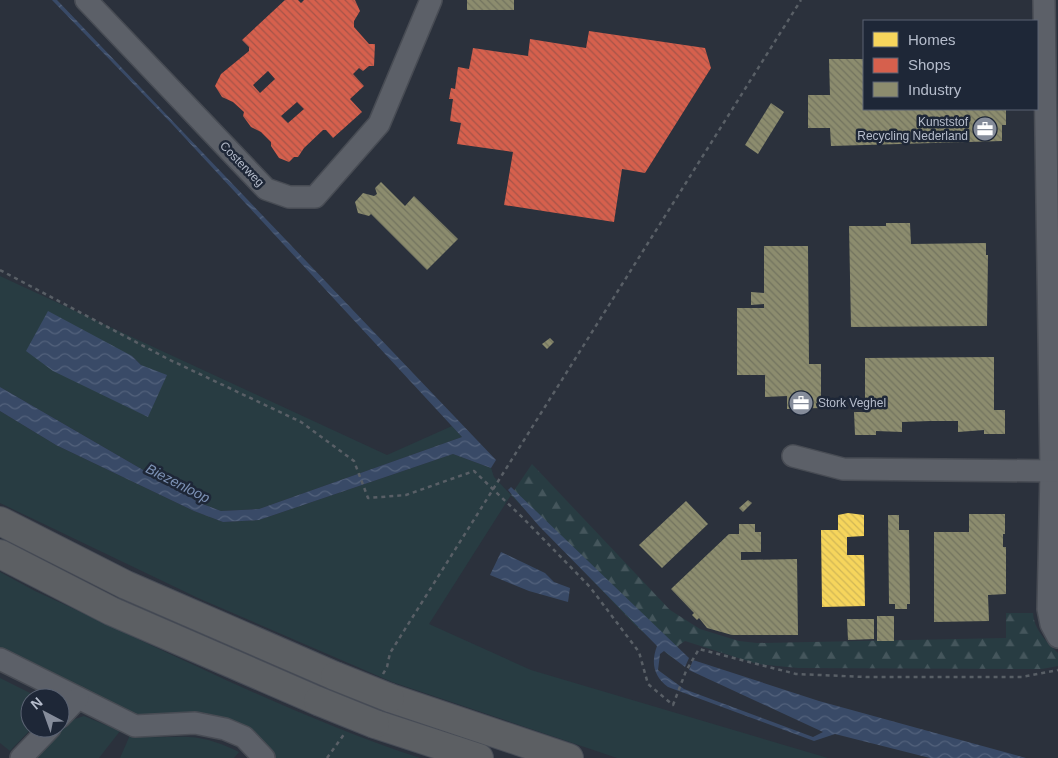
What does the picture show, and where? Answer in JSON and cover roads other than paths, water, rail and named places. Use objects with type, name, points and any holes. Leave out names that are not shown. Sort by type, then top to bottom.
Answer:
[{"type":"highway","points":[[0,521],[126,585],[335,676],[386,686],[569,758]]},
{"type":"highway","points":[[0,554],[112,611],[318,701],[375,724],[479,758]]},
{"type":"street","name":"Costerweg","points":[[86,0],[266,189],[289,197],[315,197],[379,124],[430,0]]},
{"type":"street","points":[[1044,0],[1055,471],[1048,609],[1058,637]]},
{"type":"street","points":[[793,456],[843,469],[1055,471]]},
{"type":"street","points":[[0,659],[135,726],[195,723],[225,729],[244,737],[264,758]]},
{"type":"street","points":[[70,706],[78,698]]},
{"type":"street","points":[[20,758],[40,738]]},
{"type":"water","points":[[52,0],[57,0],[496,460],[491,468],[453,454],[259,520],[223,522],[194,511],[56,445],[0,411],[0,387],[200,503],[221,511],[259,509],[462,437],[172,124]]},
{"type":"water","points":[[48,311],[132,356],[141,365],[167,375],[148,417],[53,371],[26,351]]},
{"type":"water","points":[[511,487],[689,658],[685,667],[664,651],[660,654],[658,670],[684,689],[813,737],[823,732],[689,670],[693,660],[819,701],[1026,758],[930,758],[835,734],[814,741],[668,687],[656,673],[654,658],[657,646],[539,526],[508,490]]},
{"type":"water","points":[[501,552],[545,573],[554,582],[570,588],[568,602],[529,591],[490,575]]},
{"type":"place","name":"Kunststof Recycling Nederland","points":[[985,129]]},
{"type":"place","name":"Stork Veghel","points":[[801,403]]},
{"type":"water label","name":"Biezenloop","points":[[178,483]]}]
